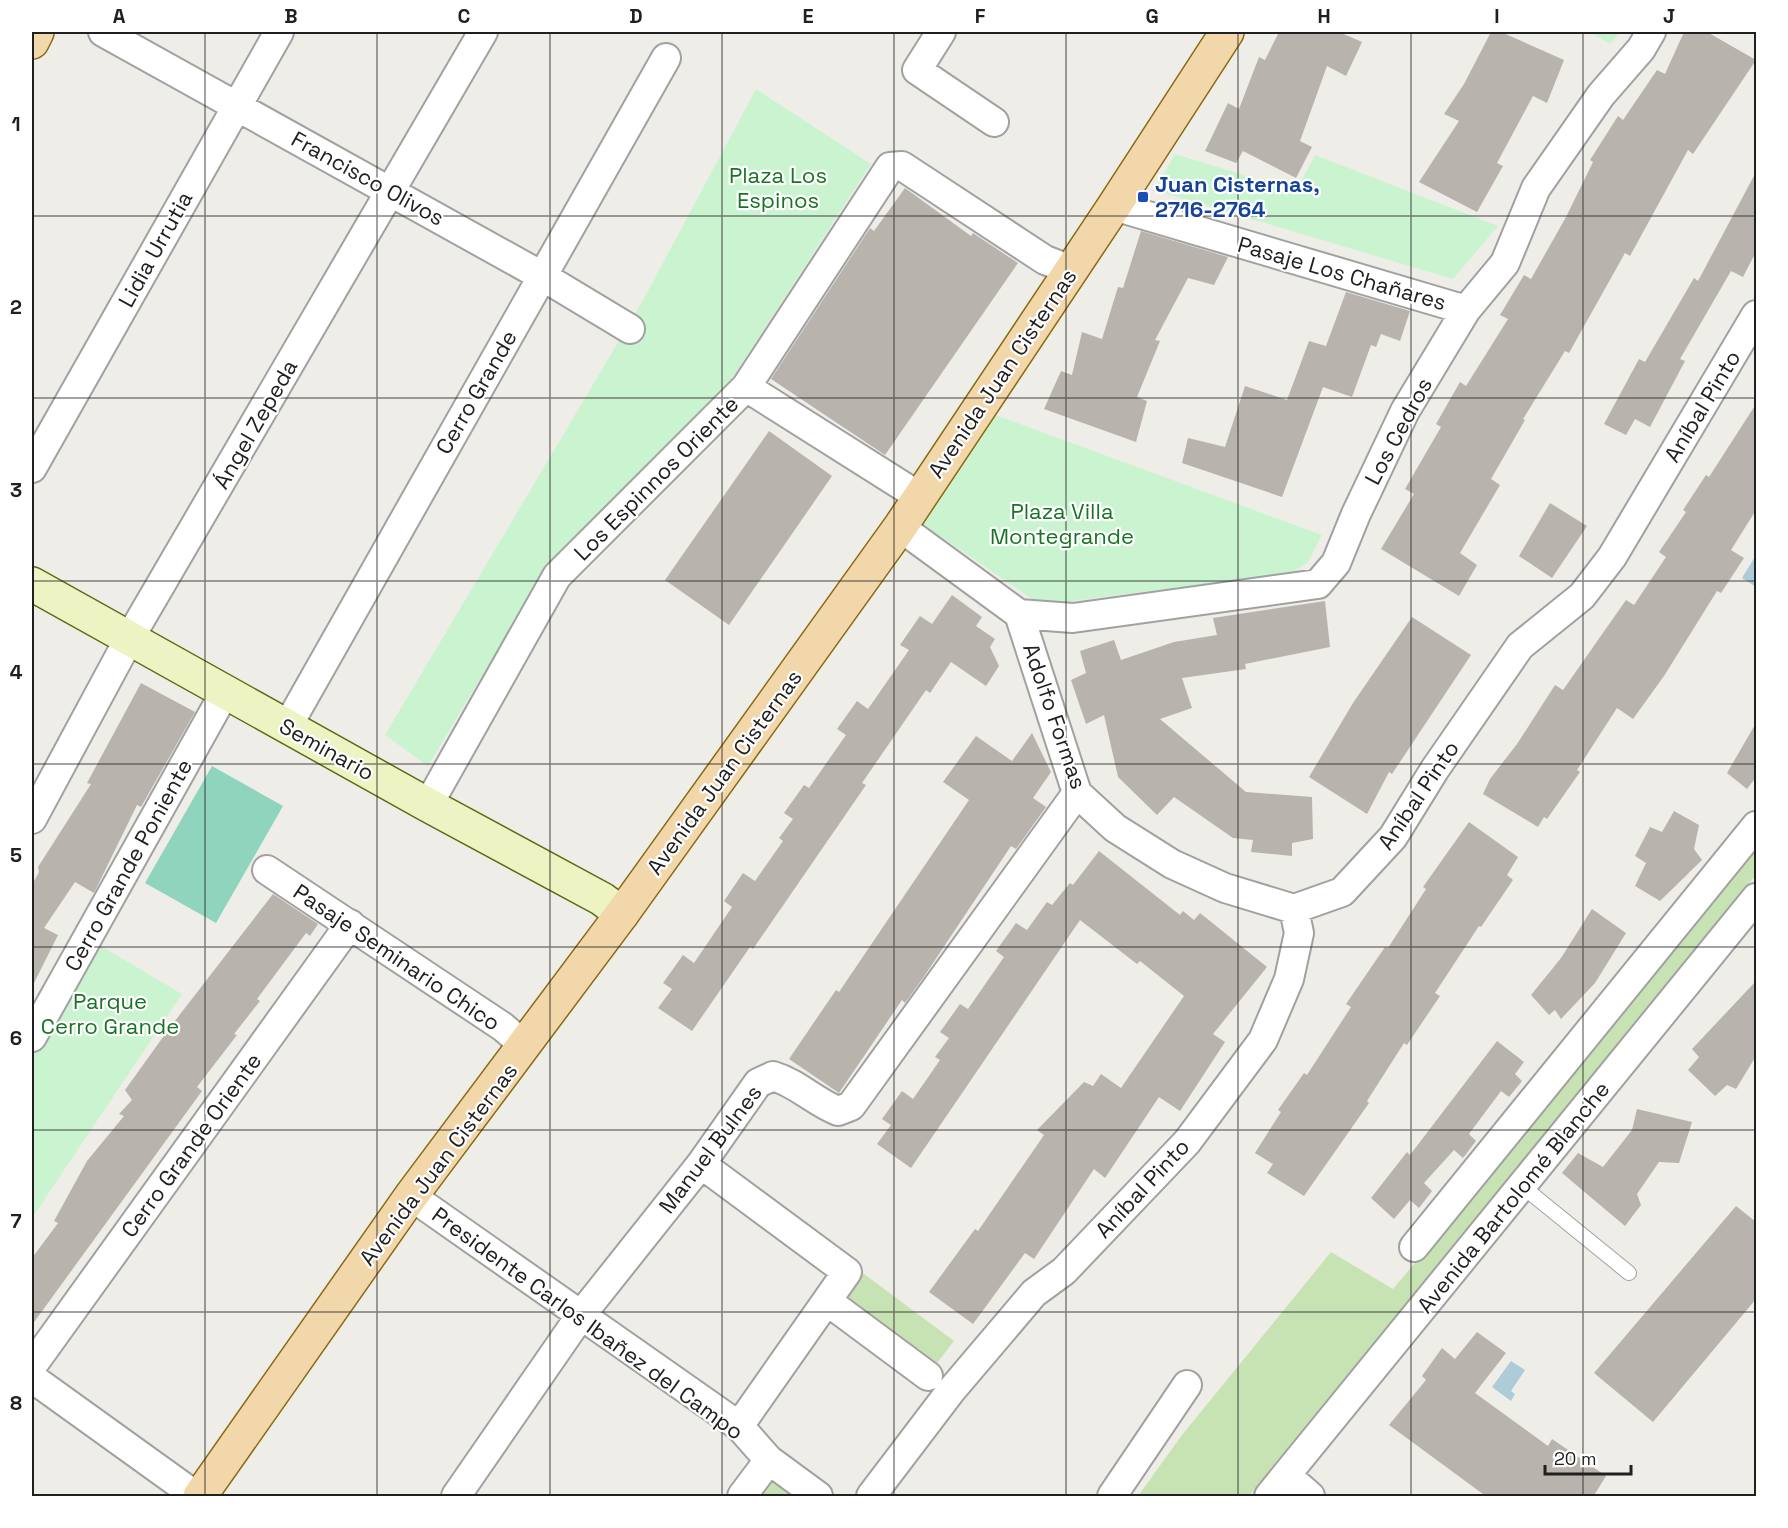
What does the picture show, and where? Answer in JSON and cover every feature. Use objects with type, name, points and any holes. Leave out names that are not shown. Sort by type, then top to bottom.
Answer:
[{"type":"main road","points":[[32,42],[38,32]]},
{"type":"main road","name":"Avenida Juan Cisternas","points":[[198,1497],[411,1196],[622,914],[900,527],[1227,32]]},
{"type":"street","name":"Francisco Olivos","points":[[103,32],[542,276],[630,329]]},
{"type":"street","name":"Lidia Urrutia","points":[[32,468],[279,32]]},
{"type":"street","name":"Ángel Zepeda","points":[[32,819],[129,639],[483,32]]},
{"type":"street","points":[[941,32],[917,70],[994,122]]},
{"type":"street","name":"Los Cedros","points":[[1019,614],[1073,618],[1318,584],[1336,563],[1356,514],[1405,411],[1466,310],[1505,263],[1536,188],[1601,95],[1641,49],[1651,32]]},
{"type":"street","name":"Cerro Grande","points":[[287,727],[666,57]]},
{"type":"street","name":"Los Espinnos Oriente","points":[[428,805],[557,576],[746,387],[890,167],[902,166],[1045,260],[1071,270]]},
{"type":"street","name":"Pasaje Los Chañares","points":[[1114,206],[1466,310]]},
{"type":"street","name":"Aníbal Pinto","points":[[871,1497],[950,1392],[1034,1293],[1064,1271],[1187,1142],[1263,1040],[1290,979],[1299,933],[1294,909],[1342,892],[1393,837],[1436,769],[1520,646],[1582,597],[1612,557],[1756,315]]},
{"type":"street","points":[[746,387],[920,497]]},
{"type":"street","name":"Adolfo Formas","points":[[900,527],[1019,614],[1077,793],[1115,828],[1172,864],[1225,888],[1294,909]]},
{"type":"street","name":"Seminario","points":[[32,584],[428,805],[602,899],[622,914]]},
{"type":"street","name":"Cerro Grande Poniente","points":[[32,1037],[225,692]]},
{"type":"street","name":"Manuel Bulnes","points":[[456,1497],[582,1315],[700,1164],[758,1083],[773,1076],[785,1079],[823,1105],[838,1111],[851,1106],[1077,793]]},
{"type":"street","name":"Avenida Bartolomé Blanche","points":[[1414,1247],[1756,826]]},
{"type":"street","name":"Pasaje Seminario Chico","points":[[267,870],[503,1027],[525,1046]]},
{"type":"street","name":"Avenida Bartolomé Blanche","points":[[1277,1486],[1756,898]]},
{"type":"street","name":"Cerro Grande Oriente","points":[[32,1366],[350,924]]},
{"type":"street","points":[[700,1164],[847,1272],[739,1426]]},
{"type":"street","name":"Presidente Carlos Ibañez del Campo","points":[[411,1196],[739,1426],[769,1460],[818,1497]]},
{"type":"street","points":[[827,1301],[928,1376]]},
{"type":"street","points":[[32,1378],[198,1497]]},
{"type":"street","points":[[1112,1497],[1186,1385]]},
{"type":"street","points":[[748,1495],[769,1460]]},
{"type":"street","points":[[1277,1486],[1310,1497]]},
{"type":"lane","points":[[1521,1186],[1629,1273]]},
{"type":"green space","points":[[1590,32],[1620,32],[1610,44]]},
{"type":"green space","name":"Plaza Los Espinos","points":[[756,89],[871,164],[733,377],[546,569],[428,766],[385,735],[642,302]]},
{"type":"green space","points":[[1175,154],[1296,191],[1315,155],[1498,226],[1453,279],[1154,190]]},
{"type":"green space","name":"Plaza Villa Montegrande","points":[[990,413],[1322,535],[1308,562],[1292,573],[1041,605],[918,521]]},
{"type":"green space","points":[[212,766],[283,806],[216,923],[145,883]]},
{"type":"green space","points":[[1756,844],[1756,875],[1249,1496],[1138,1496],[1182,1435],[1331,1252],[1393,1289],[1571,1078]]},
{"type":"green space","name":"Parque Cerro Grande","points":[[94,942],[182,994],[32,1218],[32,1057]]},
{"type":"green space","points":[[860,1271],[954,1341],[937,1363],[843,1294]]},
{"type":"green space","points":[[771,1470],[806,1496],[752,1496]]},
{"type":"water","points":[[1756,555],[1756,587],[1742,578]]},
{"type":"water","points":[[1511,1361],[1525,1370],[1511,1391],[1515,1394],[1511,1401],[1492,1387]]},
{"type":"building","points":[[1279,32],[1339,32],[1362,42],[1346,76],[1327,66],[1300,141],[1312,147],[1296,178],[1243,151],[1236,163],[1205,151],[1228,103],[1239,109],[1259,57],[1265,60]]},
{"type":"building","points":[[1491,32],[1501,32],[1564,60],[1547,103],[1533,96],[1497,163],[1503,166],[1477,212],[1419,182],[1459,121],[1444,114],[1464,84]]},
{"type":"building","points":[[1684,32],[1707,32],[1756,60],[1693,154],[1688,150],[1630,256],[1625,253],[1569,353],[1565,351],[1523,419],[1525,420],[1491,479],[1500,485],[1460,553],[1477,565],[1459,596],[1381,549],[1414,494],[1405,489],[1441,427],[1436,424],[1460,382],[1466,386],[1508,319],[1500,315],[1524,275],[1531,279],[1566,217],[1593,162],[1590,160],[1618,116],[1623,120],[1657,70],[1665,74]]},
{"type":"building","points":[[1756,172],[1756,252],[1743,277],[1731,271],[1680,359],[1685,361],[1650,427],[1635,419],[1626,435],[1604,424],[1639,359],[1645,362],[1694,278],[1698,281]]},
{"type":"building","points":[[905,188],[971,236],[973,233],[1018,263],[885,455],[771,379],[870,228],[874,231]]},
{"type":"building","points":[[1141,231],[1228,257],[1214,285],[1188,278],[1155,340],[1160,341],[1137,397],[1147,401],[1136,442],[1044,409],[1061,371],[1072,375],[1082,332],[1102,339],[1118,287],[1123,288]]},
{"type":"building","points":[[1346,292],[1410,311],[1400,341],[1381,334],[1376,347],[1371,345],[1352,397],[1323,387],[1282,497],[1182,463],[1188,438],[1225,447],[1245,386],[1287,400],[1309,341],[1326,346]]},
{"type":"building","points":[[1756,404],[1756,510],[1731,550],[1744,558],[1721,593],[1717,591],[1664,676],[1633,719],[1617,708],[1577,770],[1580,772],[1547,819],[1544,817],[1538,827],[1483,794],[1490,779],[1517,744],[1555,685],[1563,690],[1626,600],[1634,605],[1666,557],[1659,552],[1686,512],[1683,510],[1706,475],[1709,477]]},
{"type":"building","points":[[769,431],[832,476],[729,625],[665,580]]},
{"type":"building","points":[[1550,503],[1587,526],[1552,578],[1519,556]]},
{"type":"building","points":[[952,595],[982,617],[976,626],[995,639],[990,647],[999,666],[986,686],[951,662],[930,693],[926,690],[862,783],[866,785],[753,949],[750,947],[692,1031],[658,1008],[672,989],[663,983],[683,955],[694,963],[732,907],[724,901],[743,873],[755,881],[783,841],[779,838],[793,819],[784,813],[804,785],[809,788],[846,735],[837,729],[857,701],[868,709],[909,650],[900,645],[920,616],[932,624]]},
{"type":"building","points":[[1325,601],[1330,647],[1245,664],[1246,669],[1182,678],[1192,708],[1160,719],[1246,792],[1312,797],[1313,839],[1292,843],[1292,856],[1251,852],[1253,840],[1233,838],[1174,797],[1157,815],[1118,777],[1104,715],[1086,724],[1071,680],[1086,673],[1080,651],[1114,640],[1121,660],[1174,642],[1217,635],[1213,618]]},
{"type":"building","points":[[1412,617],[1471,655],[1392,774],[1389,772],[1367,814],[1309,777],[1353,703]]},
{"type":"building","points":[[141,683],[195,712],[141,807],[137,805],[94,893],[75,882],[44,928],[58,935],[32,987],[32,885],[39,872],[38,867],[91,784],[87,783]]},
{"type":"building","points":[[1756,723],[1756,777],[1747,789],[1727,773]]},
{"type":"building","points":[[1032,733],[1051,772],[1033,798],[1046,807],[1016,849],[1011,846],[923,978],[905,1003],[902,1000],[839,1093],[789,1059],[836,990],[839,992],[969,800],[943,782],[976,736],[1012,761]]},
{"type":"building","points":[[1674,811],[1699,825],[1694,849],[1702,860],[1660,901],[1635,886],[1646,863],[1635,856],[1650,827],[1662,832]]},
{"type":"building","points":[[1469,822],[1518,857],[1507,875],[1513,880],[1481,927],[1479,926],[1435,993],[1440,996],[1407,1045],[1404,1043],[1367,1101],[1369,1103],[1304,1196],[1267,1173],[1273,1164],[1255,1153],[1281,1112],[1278,1110],[1304,1073],[1307,1075],[1351,1007],[1346,1004],[1385,947],[1388,948],[1426,889],[1423,887]]},
{"type":"building","points":[[1099,851],[1180,915],[1183,911],[1194,920],[1200,913],[1267,967],[1213,1034],[1225,1042],[1180,1111],[1159,1097],[1105,1178],[1094,1169],[1034,1259],[1025,1253],[973,1324],[929,1292],[975,1229],[978,1231],[1044,1135],[1037,1130],[1084,1082],[1093,1086],[1101,1074],[1121,1088],[1184,996],[1140,961],[1137,964],[1080,920],[911,1168],[877,1144],[891,1125],[882,1119],[902,1091],[913,1099],[940,1060],[935,1057],[949,1038],[940,1032],[960,1004],[968,1009],[1004,957],[996,951],[1016,923],[1027,930],[1047,902],[1052,905],[1070,883],[1073,885]]},
{"type":"building","points":[[273,894],[318,924],[310,936],[306,933],[257,999],[260,1001],[234,1034],[237,1035],[197,1087],[202,1091],[32,1325],[32,1258],[58,1223],[54,1221],[87,1161],[124,1116],[119,1114],[132,1100],[125,1090],[171,1026]]},
{"type":"building","points":[[1592,909],[1626,933],[1595,983],[1561,1019],[1555,1010],[1549,1015],[1531,995],[1561,958]]},
{"type":"building","points":[[1756,981],[1756,1056],[1736,1089],[1727,1085],[1715,1096],[1688,1070],[1699,1057],[1692,1049]]},
{"type":"building","points":[[1497,1041],[1524,1062],[1515,1074],[1522,1081],[1509,1097],[1501,1091],[1469,1134],[1476,1141],[1463,1158],[1454,1150],[1424,1183],[1432,1191],[1419,1208],[1410,1200],[1394,1219],[1371,1198],[1407,1152],[1410,1155]]},
{"type":"building","points":[[1637,1109],[1692,1122],[1679,1163],[1659,1162],[1637,1194],[1641,1205],[1625,1226],[1562,1173],[1578,1153],[1603,1167],[1632,1130]]},
{"type":"building","points":[[1736,1206],[1756,1222],[1756,1299],[1653,1422],[1594,1373]]},
{"type":"building","points":[[1477,1332],[1506,1353],[1475,1393],[1548,1446],[1552,1439],[1606,1476],[1593,1497],[1487,1497],[1389,1425],[1426,1380],[1422,1376],[1442,1348],[1455,1359]]},
{"type":"place","name":"Juan Cisternas, 2716-2764","points":[[1143,197]]}]
